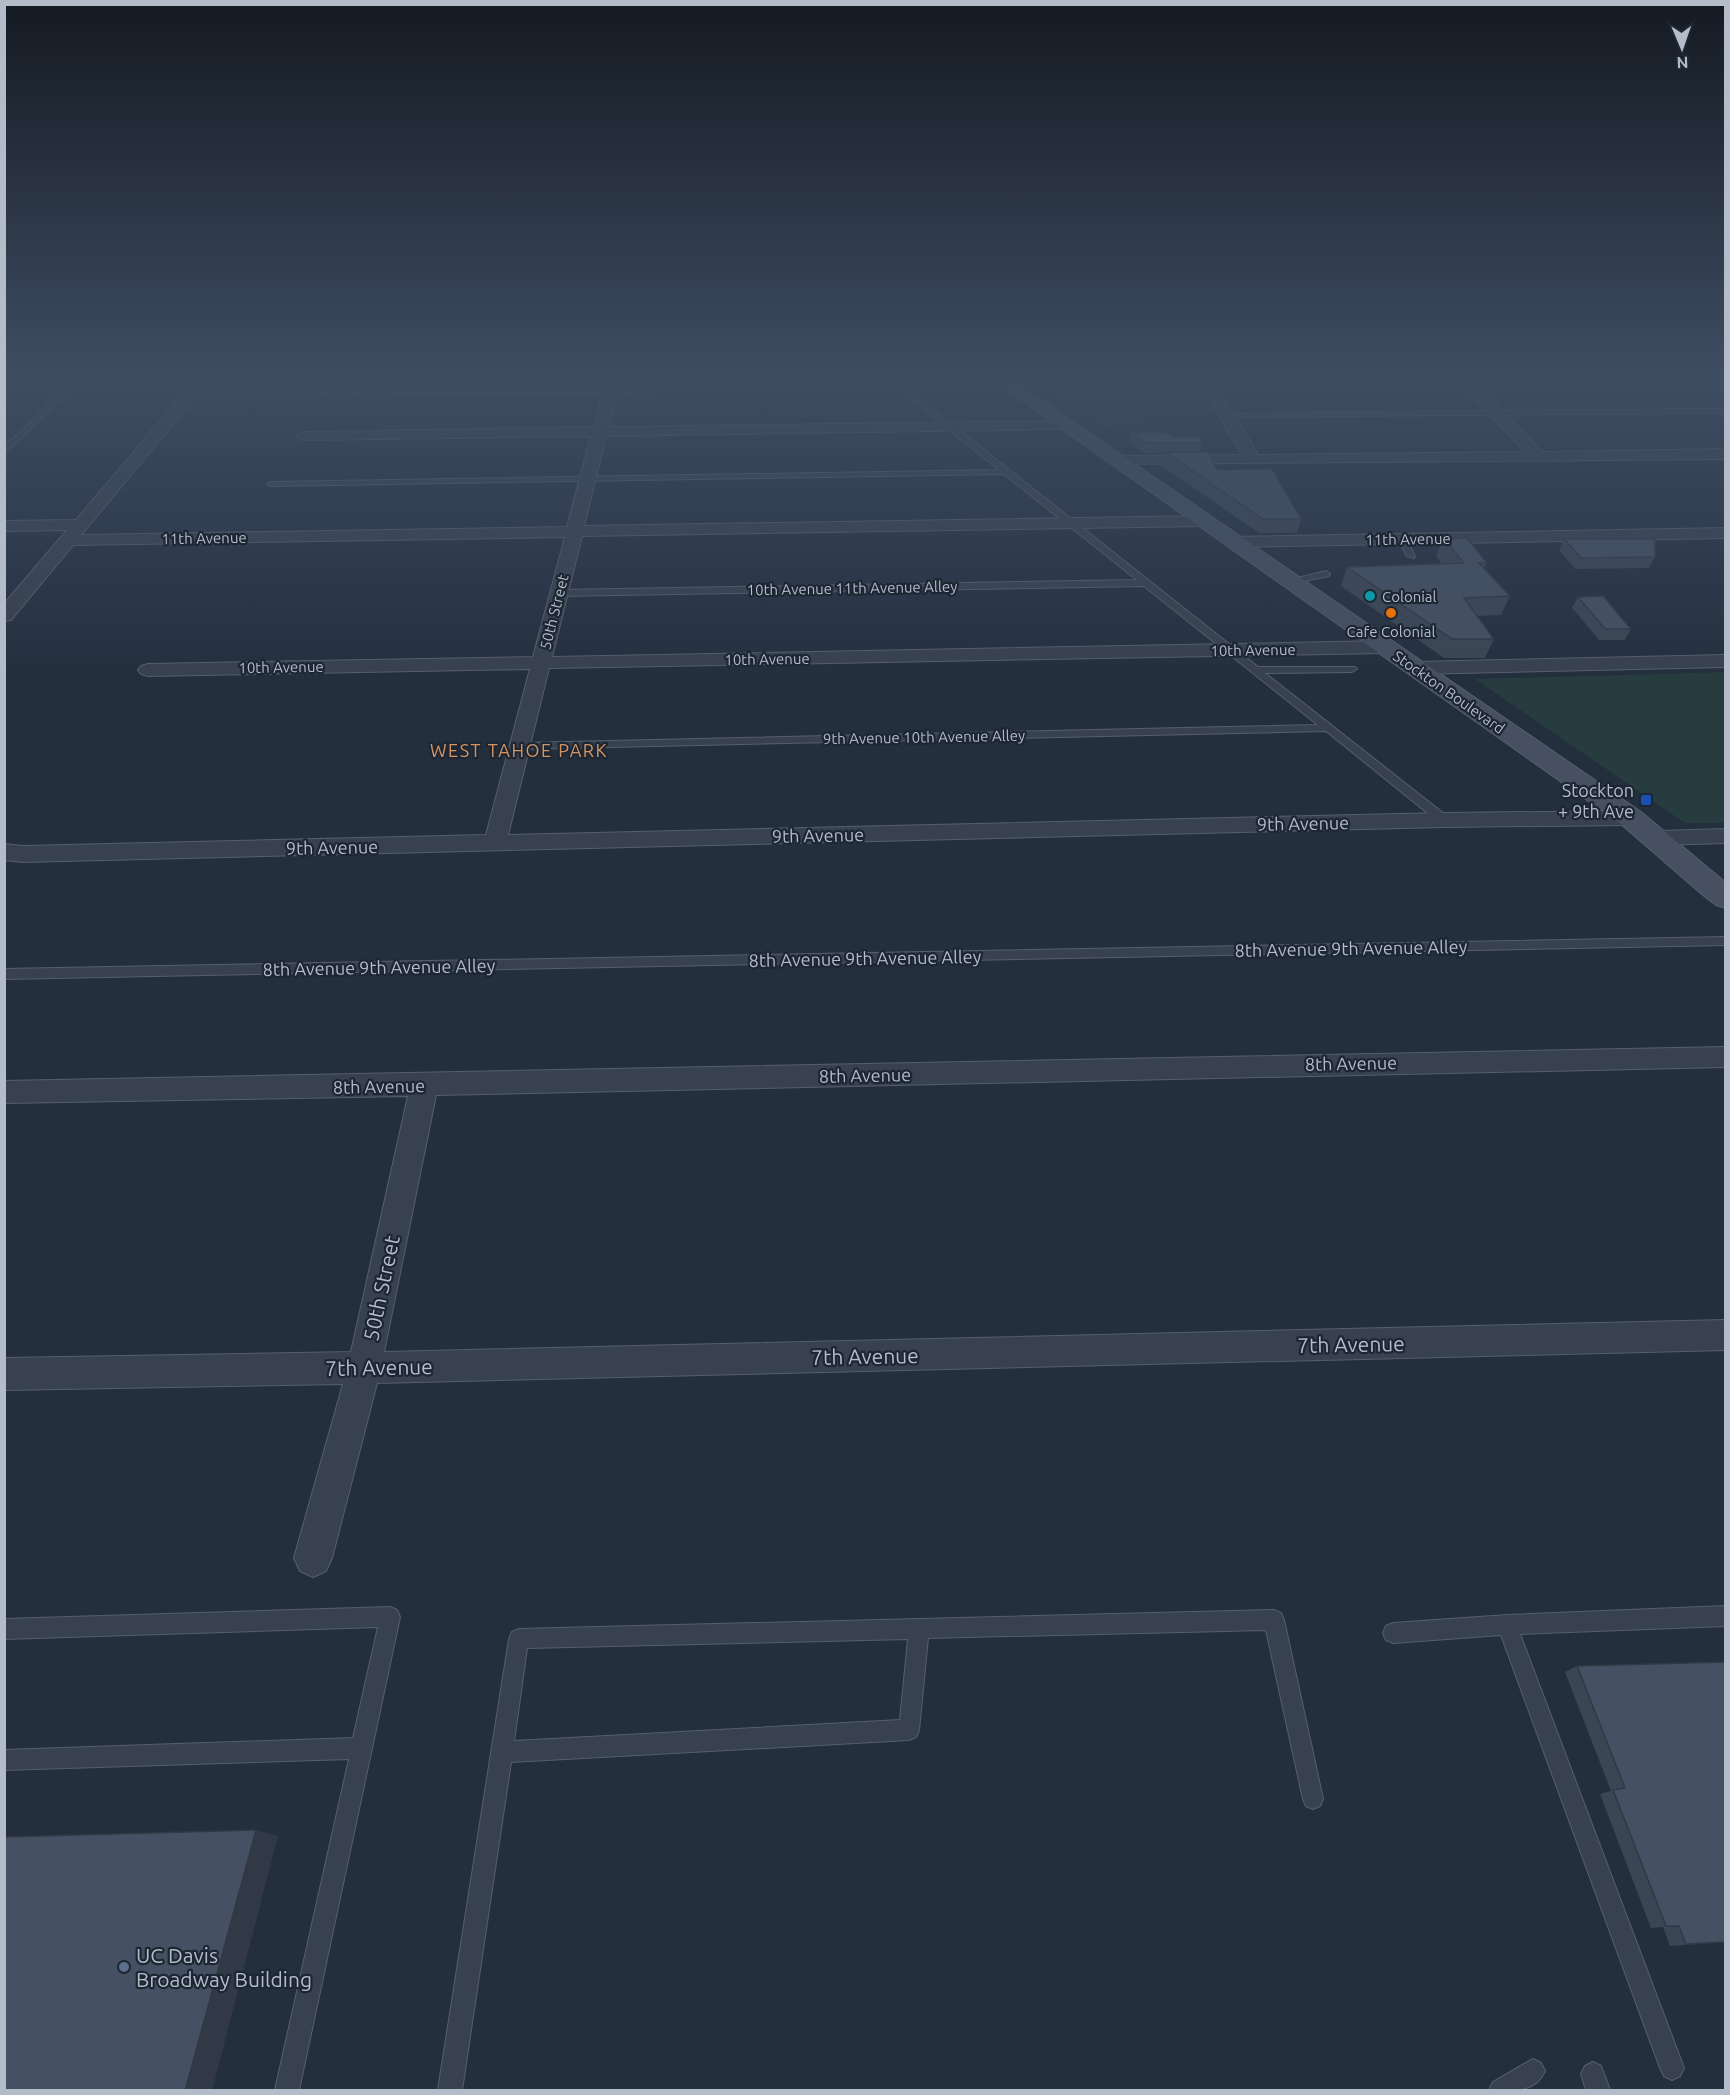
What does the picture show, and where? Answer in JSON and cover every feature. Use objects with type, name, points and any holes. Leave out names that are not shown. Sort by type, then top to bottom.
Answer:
[{"type":"main road","name":"Stockton Boulevard","points":[[1143,479],[1659,838],[1725,898]]},
{"type":"main road","name":"Stockton Boulevard","points":[[1659,838],[1725,870]]},
{"type":"street","points":[[4,616],[120,479]]},
{"type":"street","name":"50th Street","points":[[495,843],[588,479]]},
{"type":"street","name":"11th Avenue","points":[[68,540],[1204,521]]},
{"type":"street","points":[[4,526],[81,525]]},
{"type":"street","name":"11th Avenue","points":[[1234,542],[1725,533]]},
{"type":"street","name":"10th Avenue","points":[[148,670],[1385,647]]},
{"type":"street","points":[[1414,668],[1725,661]]},
{"type":"street","name":"9th Avenue","points":[[4,852],[23,854],[1444,820],[1631,818]]},
{"type":"street","points":[[1659,838],[1725,836]]},
{"type":"street","name":"8th Avenue","points":[[4,1092],[424,1086],[1356,1063],[1725,1057]]},
{"type":"street","name":"50th Street","points":[[313,1558],[364,1368],[424,1086]]},
{"type":"street","name":"7th Avenue","points":[[4,1374],[364,1368],[1725,1335]]},
{"type":"lane","points":[[271,484],[602,479]]},
{"type":"lane","points":[[1014,479],[1444,820]]},
{"type":"lane","points":[[1401,539],[1410,556]]},
{"type":"lane","points":[[1289,581],[1326,574]]},
{"type":"lane","name":"10th Avenue 11th Avenue Alley","points":[[559,593],[1146,583]]},
{"type":"lane","points":[[1255,670],[1352,669]]},
{"type":"lane","name":"9th Avenue 10th Avenue Alley","points":[[520,746],[1328,728]]},
{"type":"lane","name":"8th Avenue 9th Avenue Alley","points":[[4,974],[1725,941]]},
{"type":"lane","points":[[1393,1633],[1507,1625],[1725,1616]]},
{"type":"lane","points":[[4,1629],[390,1617],[287,2091]]},
{"type":"lane","points":[[450,2091],[519,1639],[1274,1620],[1313,1799]]},
{"type":"lane","points":[[1507,1625],[1672,2068]]},
{"type":"lane","points":[[501,1752],[909,1730],[919,1629]]},
{"type":"lane","points":[[4,1760],[361,1748]]},
{"type":"lane","points":[[1501,2091],[1533,2071]]},
{"type":"green space","points":[[1725,672],[1725,823],[1685,823],[1475,679]]},
{"type":"building","points":[[1204,479],[1278,479],[1301,519],[1263,519]]},
{"type":"building","points":[[1443,538],[1467,538],[1487,563],[1479,563],[1510,596],[1464,598],[1494,639],[1452,639],[1347,567],[1464,563]]},
{"type":"building","points":[[1564,539],[1655,539],[1655,557],[1581,558]]},
{"type":"building","points":[[1603,596],[1631,629],[1605,629],[1578,597]]},
{"type":"building","points":[[1725,1662],[1725,1942],[1686,1944],[1679,1926],[1666,1926],[1613,1790],[1625,1788],[1577,1666]]},
{"type":"building","name":"UC Davis Broadway Building","points":[[256,1830],[185,2091],[4,2091],[4,1837]]},
{"type":"place","name":"Colonial","points":[[1370,596]]},
{"type":"place","name":"Cafe Colonial","points":[[1391,613]]},
{"type":"place","name":"Stockton + 9th Ave","points":[[1646,800]]},
{"type":"place","name":"UC Davis Broadway Building","points":[[124,1967]]},
{"type":"district","name":"WEST TAHOE PARK","points":[[519,750]]}]
